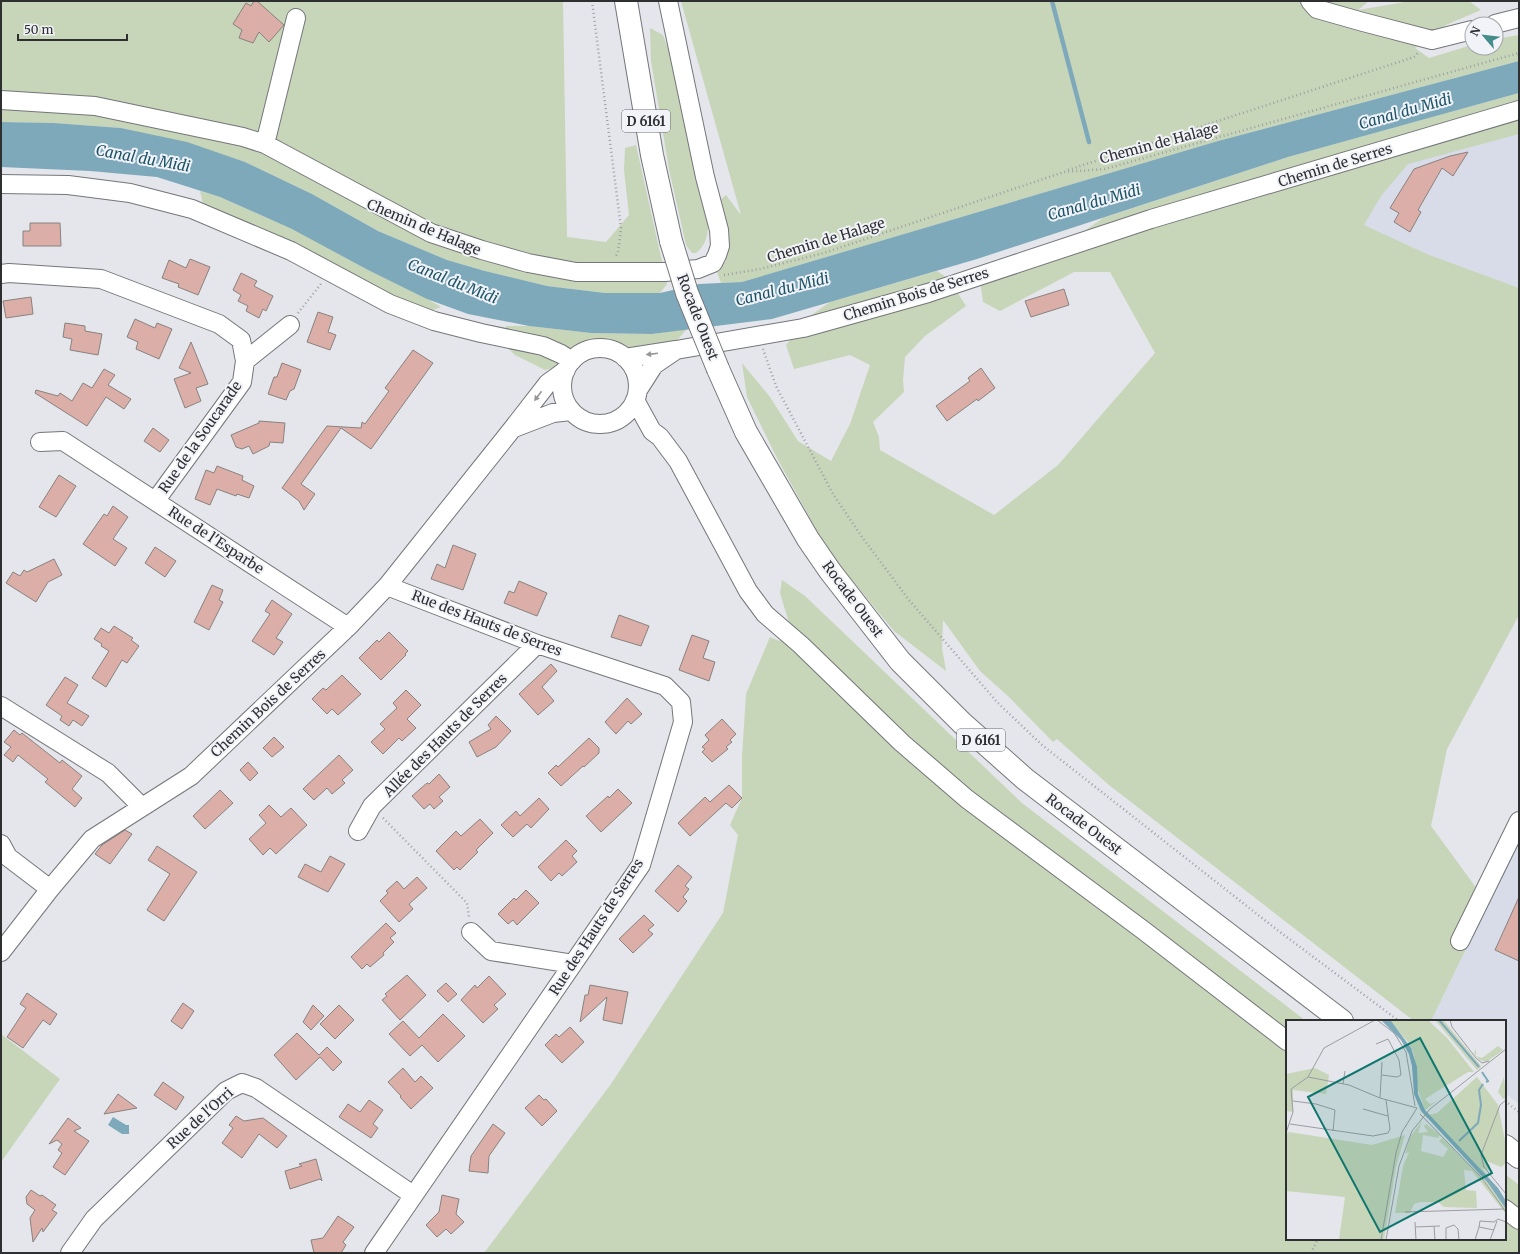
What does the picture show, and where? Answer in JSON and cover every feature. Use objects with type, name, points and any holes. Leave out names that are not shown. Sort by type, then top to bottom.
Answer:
[{"type":"main road","name":"Rocade Ouest","points":[[626,1],[652,155],[671,240],[687,293],[746,432],[808,539],[847,594],[900,661],[962,723],[1025,778],[1341,1020]]},
{"type":"main road","points":[[1506,1147],[1519,1157]]},
{"type":"street","points":[[1,100],[96,106],[227,134],[265,144],[431,233],[528,263],[576,272],[665,272],[698,269],[713,263],[720,246],[719,230],[704,178],[668,1]]},
{"type":"street","points":[[1310,1],[1317,9],[1432,40],[1464,32]]},
{"type":"street","points":[[265,144],[296,18]]},
{"type":"street","points":[[1504,22],[1519,18]]},
{"type":"street","name":"Chemin de Serres","points":[[1151,219],[1519,110]]},
{"type":"street","points":[[1,184],[68,185],[130,193],[192,209],[284,248],[390,304],[434,321],[543,346],[562,354],[569,365]]},
{"type":"street","name":"Chemin Bois de Serres","points":[[625,358],[803,328],[928,293],[1151,219]]},
{"type":"street","name":"Rue de la Soucarade","points":[[1,274],[9,273],[101,279],[219,324],[240,340],[245,361],[242,382],[156,500]]},
{"type":"street","points":[[245,361],[290,325]]},
{"type":"street","points":[[637,395],[631,408],[623,417],[613,422],[602,424],[590,423],[579,419],[565,402],[562,391],[562,380],[569,365],[581,353],[592,349],[604,348],[615,352],[625,358],[633,367],[637,378],[637,395],[652,431]]},
{"type":"street","name":"Chemin Bois de Serres","points":[[637,395],[654,365],[676,350]]},
{"type":"street","name":"Chemin Bois de Serres","points":[[1,952],[50,889],[92,839],[191,776],[348,627],[387,586],[548,383],[569,365]]},
{"type":"street","points":[[513,428],[553,413],[571,411]]},
{"type":"street","points":[[613,422],[652,431],[660,437],[678,461],[748,591],[765,614],[801,645],[902,743],[967,799],[1144,930],[1286,1040]]},
{"type":"street","name":"Rue de l'Esparbe","points":[[40,442],[63,440],[348,627]]},
{"type":"street","name":"Rue des Hauts de Serres","points":[[374,1253],[641,864],[684,722],[681,702],[664,686],[537,644],[387,586]]},
{"type":"street","name":"Allée des Hauts de Serres","points":[[358,831],[372,806],[537,644]]},
{"type":"street","points":[[1,706],[108,773],[142,807]]},
{"type":"street","points":[[1460,942],[1519,821]]},
{"type":"street","points":[[1,844],[8,857],[50,889]]},
{"type":"street","points":[[471,932],[491,951],[572,964]]},
{"type":"street","name":"Rue de l'Orri","points":[[70,1253],[94,1219],[226,1091],[242,1083],[256,1088],[413,1195]]},
{"type":"street","points":[[1506,1210],[1519,1220]]},
{"type":"path","points":[[592,1],[621,228],[618,252],[603,272]]},
{"type":"path","points":[[1064,172],[1414,57],[1432,40]]},
{"type":"path","name":"Chemin de Halage","points":[[718,276],[760,270],[824,253],[1064,172],[1105,169],[1519,53]]},
{"type":"path","points":[[290,325],[330,272]]},
{"type":"path","points":[[758,336],[776,386],[832,494],[909,600],[997,702],[1042,745],[1276,929],[1398,1020]]},
{"type":"path","points":[[372,806],[467,902],[471,932]]},
{"type":"path","points":[[1506,1102],[1519,1112]]},
{"type":"path","points":[[1311,1253],[1318,1240]]},
{"type":"shaded area","points":[[1519,124],[1519,288],[1427,254],[1364,225],[1404,156]]},
{"type":"shaded area","points":[[1519,842],[1519,1104],[1506,1094],[1506,1020],[1431,1020]]},
{"type":"green space","points":[[1,1],[563,1],[567,237],[606,242],[629,215],[624,170],[625,148],[636,145],[667,284],[660,293],[605,293],[547,286],[485,271],[447,260],[378,231],[312,194],[245,162],[183,142],[121,128],[54,123],[1,122]]},
{"type":"green space","points":[[681,1],[1369,1],[1358,10],[1411,1],[1469,1],[1481,10],[1446,25],[1415,48],[1429,58],[1464,47],[1464,56],[1504,56],[1504,38],[1519,35],[1519,61],[1218,141],[742,282],[721,283],[717,272],[726,261],[720,200],[726,195],[741,215]]},
{"type":"green space","points":[[650,28],[663,35],[676,70],[708,214],[708,231],[706,240],[696,253],[692,253],[686,245],[669,169],[651,61]]},
{"type":"green space","points":[[1519,93],[1519,134],[1408,164],[1381,196],[1364,225],[1427,254],[1519,288],[1519,615],[1447,749],[1431,826],[1488,904],[1431,1020],[1413,1020],[1109,785],[1057,739],[1053,742],[1009,697],[980,671],[943,620],[942,648],[946,671],[894,631],[828,551],[777,458],[747,397],[742,363],[770,397],[798,441],[831,461],[850,424],[870,365],[850,355],[794,369],[786,345],[813,314],[830,302],[937,271],[949,279],[966,306],[925,336],[905,357],[903,380],[904,392],[873,422],[879,437],[880,450],[994,515],[1058,465],[1155,353],[1110,272],[1074,272],[1000,311],[983,302],[979,272],[1059,249],[1103,218],[1288,157]]},
{"type":"green space","points":[[200,191],[220,197],[297,231],[368,270],[421,295],[441,307],[420,315],[203,204]]},
{"type":"green space","points":[[506,326],[529,326],[591,333],[652,334],[687,329],[672,346],[630,352],[612,346],[591,353],[567,364],[545,370],[515,355],[503,343]]},
{"type":"green space","points":[[782,580],[805,596],[1022,803],[1305,1020],[1286,1020],[1286,1240],[1506,1240],[1506,1175],[1519,1185],[1519,1253],[484,1253],[611,1084],[723,913],[738,835],[730,825],[742,798],[742,756],[746,694],[770,637],[779,641],[790,626],[780,593]]},
{"type":"green space","points":[[1,1034],[60,1079],[1,1162]]},
{"type":"water","name":"Canal du Midi","points":[[1519,61],[1519,93],[1288,157],[977,259],[772,319],[652,334],[591,333],[529,326],[468,314],[427,299],[368,270],[292,229],[220,197],[157,177],[90,171],[1,167],[1,122],[54,123],[121,128],[187,142],[245,162],[312,194],[378,231],[447,260],[547,286],[605,293],[660,293],[699,284],[742,282],[1218,141]]},
{"type":"water","points":[[113,1117],[126,1125],[129,1125],[129,1134],[122,1134],[108,1125]]},
{"type":"building","points":[[254,1],[257,1],[284,25],[269,42],[259,32],[253,43],[239,38],[242,30],[233,24],[246,3],[251,6]]},
{"type":"building","points":[[1468,152],[1453,176],[1442,168],[1418,210],[1421,212],[1410,232],[1394,222],[1399,213],[1390,208],[1414,169],[1450,156]]},
{"type":"building","points":[[30,223],[60,223],[61,246],[23,246],[23,231],[30,231]]},
{"type":"building","points":[[190,259],[210,267],[198,295],[178,287],[179,284],[162,278],[169,260],[186,268]]},
{"type":"building","points":[[241,273],[257,281],[254,286],[273,296],[266,311],[263,309],[259,318],[246,311],[248,306],[238,301],[241,295],[233,290]]},
{"type":"building","points":[[1064,289],[1069,305],[1031,317],[1025,301]]},
{"type":"building","points":[[31,297],[33,314],[6,318],[3,301]]},
{"type":"building","points":[[318,312],[333,317],[328,332],[336,335],[330,350],[307,342]]},
{"type":"building","points":[[135,319],[155,328],[157,323],[172,329],[159,359],[136,349],[138,342],[127,337]]},
{"type":"building","points":[[65,323],[85,326],[85,331],[102,334],[98,355],[70,350],[72,339],[63,337]]},
{"type":"building","points":[[191,342],[208,384],[196,388],[201,401],[185,408],[174,379],[191,373],[179,368]]},
{"type":"building","points":[[413,350],[433,363],[371,449],[341,428],[301,484],[315,494],[304,510],[299,501],[282,488],[327,426],[361,428],[362,422],[365,424],[389,391],[385,388]]},
{"type":"building","points":[[282,363],[301,370],[294,389],[290,391],[286,400],[268,394],[274,377],[277,377]]},
{"type":"building","points":[[981,368],[995,388],[947,421],[936,406],[970,381],[968,378]]},
{"type":"building","points":[[104,369],[115,375],[108,385],[131,399],[124,409],[106,397],[87,426],[35,393],[36,390],[58,396],[60,393],[72,401],[83,383],[92,388]]},
{"type":"building","points":[[259,421],[285,423],[283,443],[270,442],[269,446],[253,454],[249,446],[242,449],[236,447],[231,435],[259,423]]},
{"type":"building","points":[[153,428],[169,440],[160,452],[144,441]]},
{"type":"building","points":[[217,466],[243,476],[242,480],[254,486],[249,498],[237,494],[236,496],[217,489],[210,505],[195,499],[206,470],[214,473]]},
{"type":"building","points":[[59,475],[76,486],[56,517],[39,507]]},
{"type":"building","points":[[113,506],[128,517],[113,539],[127,548],[115,566],[83,544],[104,514],[107,516]]},
{"type":"building","points":[[453,545],[476,554],[463,590],[431,579],[437,564],[445,568]]},
{"type":"building","points":[[155,547],[176,561],[165,577],[145,563]]},
{"type":"building","points":[[54,559],[62,575],[48,582],[36,602],[6,583],[13,572],[20,576],[24,570],[27,572]]},
{"type":"building","points":[[519,581],[547,593],[537,616],[504,603],[509,591],[514,593]]},
{"type":"building","points":[[212,585],[223,590],[219,600],[223,602],[209,630],[194,622]]},
{"type":"building","points":[[272,600],[292,614],[276,638],[283,642],[274,655],[252,641],[270,614],[265,611]]},
{"type":"building","points":[[619,615],[649,626],[641,646],[611,637]]},
{"type":"building","points":[[114,626],[133,638],[131,640],[139,646],[127,663],[122,660],[106,687],[92,678],[109,651],[94,639],[101,628],[109,633]]},
{"type":"building","points":[[389,632],[408,651],[405,654],[406,655],[381,680],[359,658],[377,640],[379,642]]},
{"type":"building","points":[[692,635],[709,641],[703,658],[715,662],[709,681],[679,670]]},
{"type":"building","points":[[551,664],[557,671],[542,687],[554,701],[538,715],[519,694]]},
{"type":"building","points":[[342,675],[361,694],[338,715],[332,709],[327,714],[312,699],[323,688],[326,690]]},
{"type":"building","points":[[65,677],[78,685],[67,703],[89,716],[82,726],[73,720],[69,726],[60,720],[62,716],[46,705]]},
{"type":"building","points":[[406,690],[421,705],[407,719],[416,728],[402,741],[399,738],[383,754],[371,742],[385,729],[380,724],[397,708],[393,703]]},
{"type":"building","points":[[627,698],[642,714],[631,724],[628,721],[616,734],[605,722]]},
{"type":"building","points":[[496,716],[511,731],[496,747],[477,757],[469,742],[491,729],[488,725]]},
{"type":"building","points":[[722,719],[736,734],[730,740],[732,742],[726,747],[728,749],[712,762],[702,752],[705,749],[702,747],[709,740],[705,735]]},
{"type":"building","points":[[14,730],[20,735],[22,733],[60,763],[62,760],[82,776],[72,789],[82,798],[75,807],[45,782],[48,779],[18,755],[13,762],[4,755],[11,747],[4,742]]},
{"type":"building","points":[[274,737],[284,747],[272,757],[263,748]]},
{"type":"building","points":[[589,738],[599,748],[599,753],[561,786],[548,773],[556,765],[558,767]]},
{"type":"building","points":[[339,755],[353,770],[342,780],[345,783],[332,794],[327,788],[314,800],[303,789]]},
{"type":"building","points":[[248,762],[258,773],[250,781],[240,770]]},
{"type":"building","points":[[439,774],[450,787],[439,797],[443,801],[434,809],[430,804],[424,809],[412,796],[427,783],[429,784]]},
{"type":"building","points":[[729,785],[742,798],[732,808],[726,803],[690,836],[678,823],[705,797],[710,802]]},
{"type":"building","points":[[618,789],[632,803],[601,832],[586,816]]},
{"type":"building","points":[[220,790],[233,803],[205,829],[193,816]]},
{"type":"building","points":[[539,798],[549,809],[531,828],[527,824],[513,837],[501,825],[516,811],[520,816]]},
{"type":"building","points":[[269,805],[281,817],[291,808],[307,825],[276,854],[270,848],[263,855],[249,839],[266,823],[259,815]]},
{"type":"building","points":[[480,819],[493,833],[476,850],[478,852],[460,870],[457,867],[454,870],[436,851],[456,831],[461,836]]},
{"type":"building","points":[[125,830],[132,834],[110,864],[95,854],[102,845]]},
{"type":"building","points":[[566,840],[577,851],[572,856],[577,862],[562,876],[559,873],[551,881],[538,867]]},
{"type":"building","points":[[157,846],[197,872],[164,921],[147,910],[170,874],[148,860]]},
{"type":"building","points":[[330,856],[345,864],[328,892],[298,877],[305,864],[321,872]]},
{"type":"building","points":[[678,865],[692,877],[685,886],[689,889],[683,897],[687,901],[678,912],[655,891]]},
{"type":"building","points":[[417,877],[427,888],[409,904],[413,909],[399,922],[380,901],[388,893],[386,891],[397,881],[404,889]]},
{"type":"building","points":[[526,890],[539,903],[517,925],[513,920],[508,924],[498,914],[514,898],[516,900]]},
{"type":"building","points":[[1519,897],[1519,961],[1495,950]]},
{"type":"building","points":[[644,915],[654,925],[648,930],[653,934],[633,953],[619,939]]},
{"type":"building","points":[[386,923],[396,933],[390,938],[394,942],[383,953],[384,955],[370,967],[367,964],[362,969],[351,957]]},
{"type":"building","points":[[407,975],[426,995],[400,1020],[382,1000],[387,996],[385,994]]},
{"type":"building","points":[[489,976],[506,994],[494,1005],[498,1009],[483,1023],[461,1000],[475,985],[477,988]]},
{"type":"building","points":[[446,983],[457,994],[448,1002],[437,991]]},
{"type":"building","points":[[590,985],[628,992],[622,1024],[603,1020],[607,997],[580,1022],[585,995],[588,995]]},
{"type":"building","points":[[27,993],[57,1014],[50,1025],[43,1020],[23,1048],[7,1037],[26,1008],[20,1004]]},
{"type":"building","points":[[183,1003],[194,1011],[182,1029],[171,1021]]},
{"type":"building","points":[[313,1005],[324,1016],[311,1030],[303,1022]]},
{"type":"building","points":[[339,1005],[354,1020],[335,1039],[320,1024]]},
{"type":"building","points":[[443,1014],[465,1036],[438,1062],[422,1045],[410,1056],[389,1034],[403,1021],[419,1038]]},
{"type":"building","points":[[570,1027],[584,1042],[562,1063],[545,1045],[556,1034],[559,1037]]},
{"type":"building","points":[[297,1033],[319,1055],[327,1047],[342,1062],[333,1071],[320,1057],[296,1080],[274,1055]]},
{"type":"building","points":[[403,1068],[415,1082],[421,1076],[433,1088],[411,1109],[388,1082]]},
{"type":"building","points":[[163,1082],[184,1097],[176,1110],[154,1095]]},
{"type":"building","points":[[118,1094],[137,1108],[104,1114]]},
{"type":"building","points":[[539,1095],[544,1100],[546,1099],[557,1111],[542,1126],[525,1108]]},
{"type":"building","points":[[369,1100],[383,1110],[373,1124],[378,1128],[371,1138],[339,1117],[348,1104],[360,1112]]},
{"type":"building","points":[[236,1116],[244,1121],[263,1118],[287,1136],[277,1148],[259,1134],[242,1158],[222,1143],[233,1128],[229,1125]]},
{"type":"building","points":[[68,1118],[81,1128],[74,1131],[89,1141],[65,1175],[53,1167],[62,1153],[58,1150],[62,1144],[57,1140],[49,1144]]},
{"type":"building","points":[[493,1124],[505,1133],[489,1156],[488,1173],[469,1171],[471,1156]]},
{"type":"building","points":[[316,1159],[322,1181],[320,1179],[290,1189],[285,1171],[302,1166],[299,1164]]},
{"type":"building","points":[[31,1190],[40,1196],[42,1195],[56,1205],[52,1210],[57,1213],[43,1232],[42,1228],[33,1242],[30,1218],[35,1210],[27,1204],[26,1197]]},
{"type":"building","points":[[442,1195],[459,1199],[456,1214],[464,1222],[451,1234],[446,1229],[437,1237],[426,1225],[439,1212]]},
{"type":"building","points":[[338,1216],[354,1227],[343,1242],[346,1245],[341,1253],[314,1253],[311,1240],[323,1238]]},
{"type":"waterway","points":[[1052,1],[1089,142]]}]
